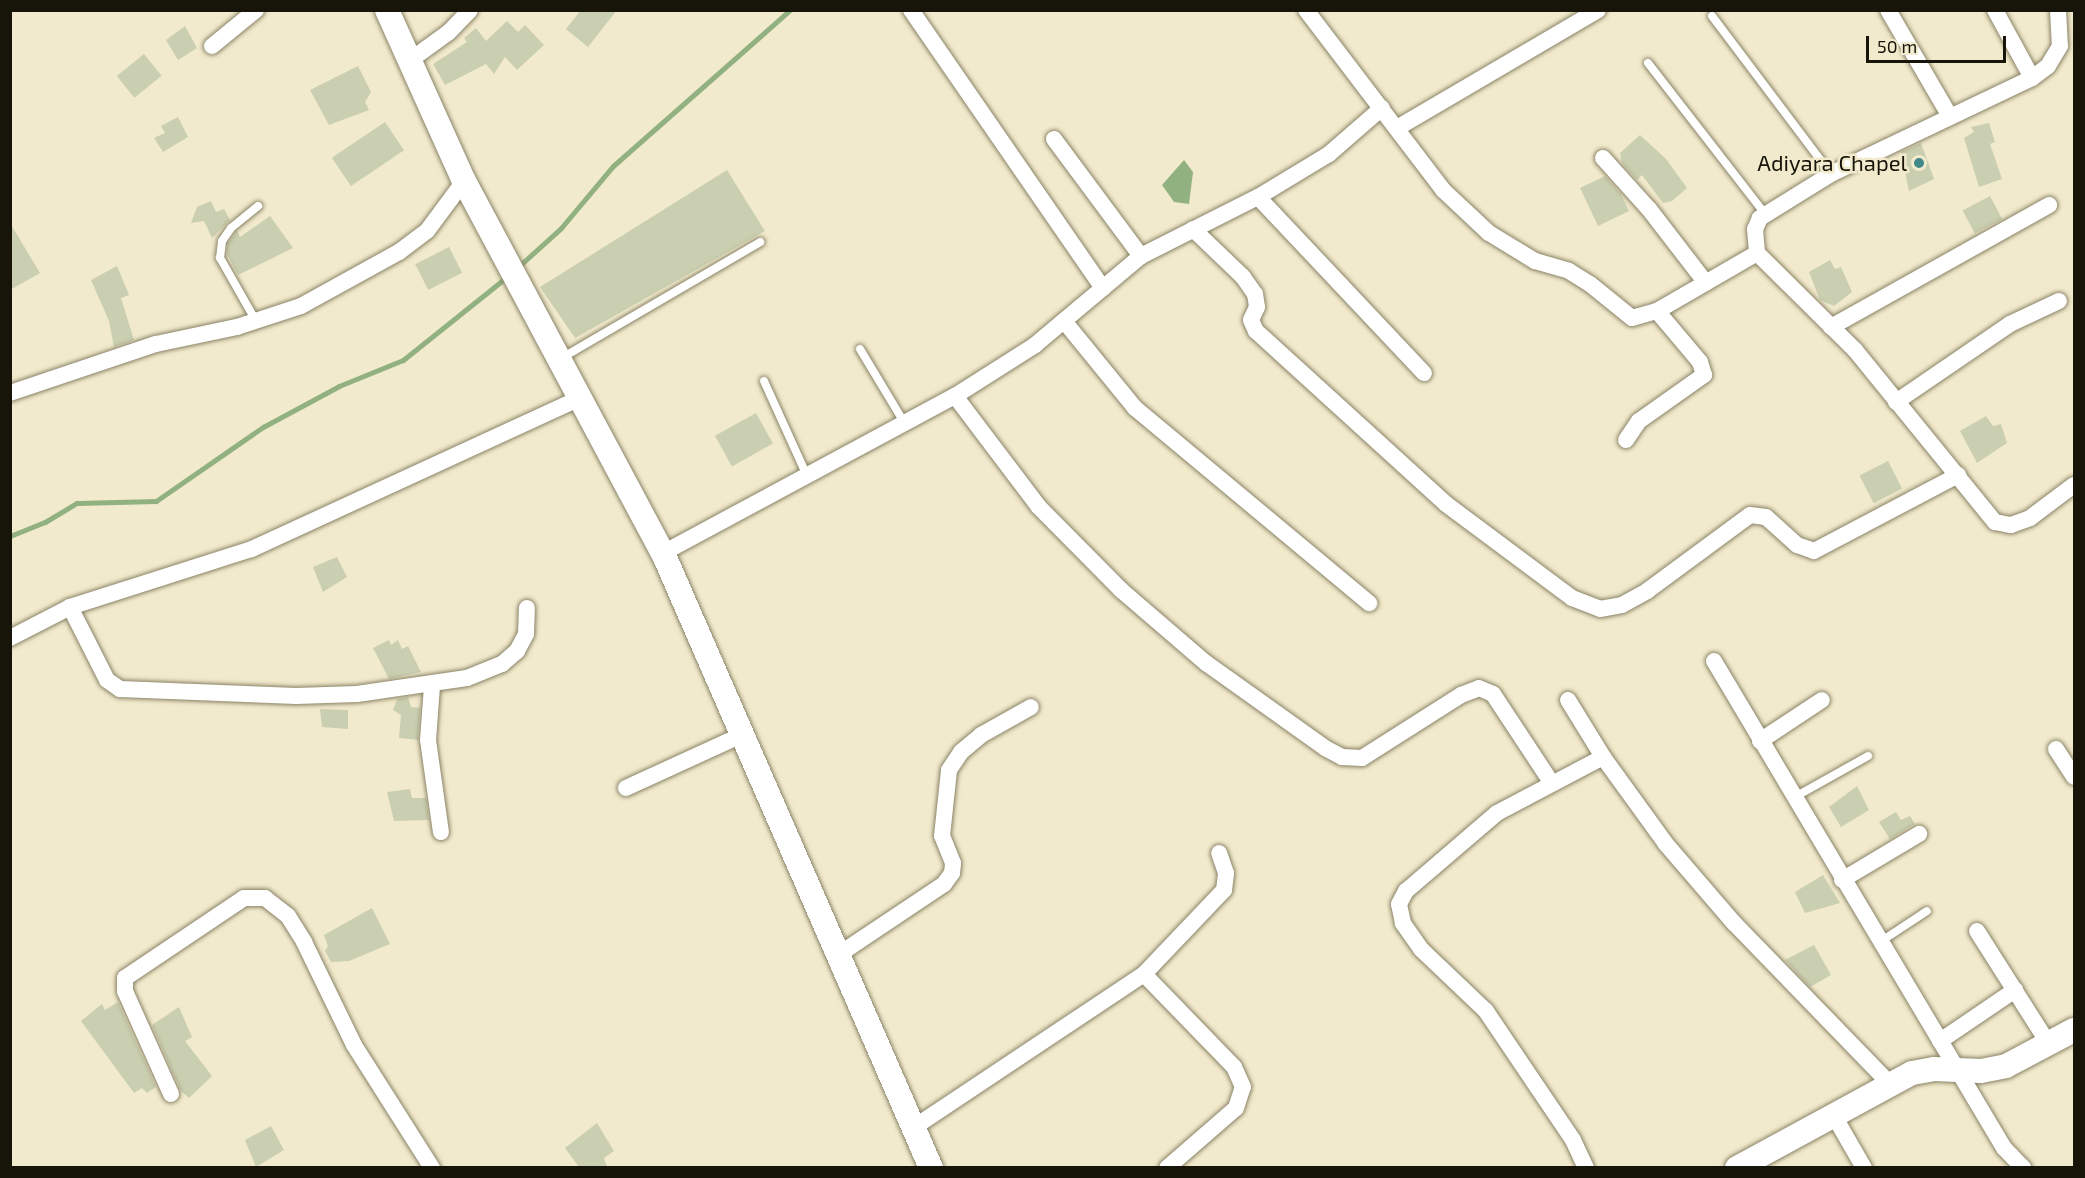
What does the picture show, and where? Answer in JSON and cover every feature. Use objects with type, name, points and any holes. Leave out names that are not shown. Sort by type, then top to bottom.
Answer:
[{"type":"main road","points":[[387,10],[464,181],[663,553],[744,734],[931,1167]]},
{"type":"main road","points":[[1740,1167],[1912,1072],[1981,1071],[2006,1066],[2050,1046],[2074,1030]]},
{"type":"street","points":[[212,46],[256,10]]},
{"type":"street","points":[[410,62],[449,32],[470,10]]},
{"type":"street","points":[[911,10],[1103,288]]},
{"type":"street","points":[[1306,10],[1443,190],[1489,233],[1535,261],[1569,272],[1590,284],[1632,318],[1657,311],[1757,253]]},
{"type":"street","points":[[1397,128],[1598,10]]},
{"type":"street","points":[[1888,10],[1949,115]]},
{"type":"street","points":[[1995,10],[2032,78]]},
{"type":"street","points":[[2058,10],[2060,46],[2048,66],[2032,78],[1949,115],[1831,174],[1765,214],[1755,229],[1757,253],[1831,327],[1958,475],[1995,522],[2011,525],[2049,507],[2074,485]]},
{"type":"street","points":[[663,553],[808,478],[955,396],[1035,345],[1141,256],[1258,197],[1329,154],[1382,108]]},
{"type":"street","points":[[1054,139],[1141,256]]},
{"type":"street","points":[[1603,158],[1649,209],[1706,283]]},
{"type":"street","points":[[10,393],[156,344],[256,321],[301,306],[399,252],[427,231],[464,181]]},
{"type":"street","points":[[1258,197],[1424,373]]},
{"type":"street","points":[[1831,327],[2049,205]]},
{"type":"street","points":[[1193,229],[1243,277],[1255,294],[1257,307],[1251,320],[1256,331],[1446,504],[1572,598],[1600,609],[1622,605],[1647,591],[1750,515],[1766,517],[1797,545],[1814,550],[1958,475]]},
{"type":"street","points":[[1896,402],[2010,324],[2059,301]]},
{"type":"street","points":[[1626,440],[1639,421],[1704,375],[1700,362],[1657,311]]},
{"type":"street","points":[[1064,321],[1135,408],[1369,603]]},
{"type":"street","points":[[955,396],[1039,507],[1120,590],[1206,663],[1325,748],[1341,757],[1362,758],[1461,695],[1479,688],[1493,694],[1551,782]]},
{"type":"street","points":[[10,638],[70,607],[252,549],[580,398]]},
{"type":"street","points":[[70,607],[107,680],[120,688],[296,696],[432,686],[502,664],[518,651],[526,634],[527,608]]},
{"type":"street","points":[[1714,661],[1793,798],[2004,1148],[2023,1167]]},
{"type":"street","points":[[432,686],[428,740],[441,832]]},
{"type":"street","points":[[1568,700],[1603,757],[1666,844],[1734,923],[1889,1083]]},
{"type":"street","points":[[1760,741],[1822,700]]},
{"type":"street","points":[[838,955],[944,884],[952,873],[953,863],[942,837],[949,770],[961,752],[981,735],[1031,707]]},
{"type":"street","points":[[626,788],[744,734]]},
{"type":"street","points":[[2056,749],[2074,777]]},
{"type":"street","points":[[1586,1167],[1573,1140],[1486,1011],[1421,949],[1403,923],[1399,904],[1406,891],[1497,813],[1551,782],[1603,757]]},
{"type":"street","points":[[1842,880],[1919,834]]},
{"type":"street","points":[[913,1128],[1143,974],[1224,890],[1226,873],[1219,853]]},
{"type":"street","points":[[171,1094],[125,992],[125,978],[244,898],[265,898],[288,916],[304,942],[354,1045],[432,1167]]},
{"type":"street","points":[[1977,931],[2050,1046]]},
{"type":"street","points":[[1143,974],[1234,1067],[1243,1087],[1236,1108],[1167,1167]]},
{"type":"street","points":[[1940,1041],[2014,990]]},
{"type":"street","points":[[1833,1114],[1864,1167]]},
{"type":"lane","points":[[1712,16],[1831,174]]},
{"type":"lane","points":[[1647,63],[1765,214]]},
{"type":"lane","points":[[256,321],[220,258],[222,241],[231,228],[258,206]]},
{"type":"lane","points":[[559,359],[760,242]]},
{"type":"lane","points":[[860,349],[905,424]]},
{"type":"lane","points":[[764,381],[808,478]]},
{"type":"lane","points":[[1793,798],[1868,756]]},
{"type":"lane","points":[[1880,942],[1927,911]]},
{"type":"shaded area","points":[[1184,160],[1193,172],[1189,204],[1174,202],[1162,185]]},
{"type":"building","points":[[581,10],[617,10],[588,47],[566,29]]},
{"type":"building","points":[[507,21],[518,32],[525,25],[544,45],[517,70],[505,57],[494,74],[486,64],[445,85],[433,64],[467,42],[464,38],[476,28],[486,41]]},
{"type":"building","points":[[185,26],[197,48],[178,60],[166,40]]},
{"type":"building","points":[[144,54],[162,76],[134,98],[117,76]]},
{"type":"building","points":[[358,66],[371,92],[365,102],[369,110],[329,125],[310,90]]},
{"type":"building","points":[[178,117],[188,137],[163,152],[154,138],[165,133],[161,126]]},
{"type":"building","points":[[385,122],[404,150],[351,186],[332,158]]},
{"type":"building","points":[[1989,123],[1995,142],[1990,144],[2002,179],[1979,187],[1964,138],[1974,132],[1971,127]]},
{"type":"building","points":[[1640,135],[1666,159],[1687,188],[1672,201],[1663,203],[1642,175],[1637,180],[1622,163],[1620,153]]},
{"type":"building","points":[[1921,143],[1934,179],[1909,191],[1901,152]]},
{"type":"building","points":[[727,170],[765,231],[575,338],[540,287]]},
{"type":"building","points":[[1605,176],[1621,194],[1629,211],[1598,226],[1580,188]]},
{"type":"building","points":[[1990,196],[2002,219],[1975,234],[1963,211]]},
{"type":"building","points":[[211,201],[216,212],[224,209],[230,220],[212,238],[204,221],[191,223],[197,207]]},
{"type":"building","points":[[270,216],[293,248],[238,275],[227,254],[228,243],[237,231],[240,237]]},
{"type":"building","points":[[10,223],[40,273],[10,290]]},
{"type":"building","points":[[449,247],[462,273],[428,290],[415,264]]},
{"type":"building","points":[[1830,260],[1835,269],[1841,267],[1852,292],[1834,306],[1820,300],[1809,272]]},
{"type":"building","points":[[117,266],[129,295],[121,298],[134,340],[114,347],[109,321],[91,280]]},
{"type":"building","points":[[756,413],[773,444],[732,466],[715,436]]},
{"type":"building","points":[[1986,416],[1993,426],[2001,424],[2007,443],[1977,463],[1960,431]]},
{"type":"building","points":[[1888,461],[1902,489],[1874,503],[1859,476]]},
{"type":"building","points":[[337,557],[347,577],[323,592],[313,567]]},
{"type":"building","points":[[389,640],[391,645],[398,640],[402,649],[408,646],[421,672],[389,679],[373,648]]},
{"type":"building","points":[[408,697],[411,707],[420,708],[418,740],[399,738],[401,715],[393,710],[397,699]]},
{"type":"building","points":[[320,709],[348,710],[348,729],[322,727]]},
{"type":"building","points":[[1857,786],[1869,810],[1841,827],[1829,807]]},
{"type":"building","points":[[410,789],[412,798],[426,798],[429,820],[394,821],[387,792]]},
{"type":"building","points":[[1896,812],[1901,820],[1910,816],[1915,824],[1890,839],[1879,822]]},
{"type":"building","points":[[1823,875],[1840,903],[1805,913],[1795,892]]},
{"type":"building","points":[[372,908],[390,944],[349,961],[331,962],[325,951],[328,946],[324,935]]},
{"type":"building","points":[[1814,945],[1831,975],[1810,987],[1785,960]]},
{"type":"building","points":[[118,1002],[156,1087],[147,1093],[142,1088],[134,1093],[81,1021],[102,1004],[105,1010]]},
{"type":"building","points":[[179,1007],[192,1037],[185,1041],[212,1076],[189,1098],[181,1091],[152,1025]]},
{"type":"building","points":[[597,1123],[614,1151],[604,1158],[607,1167],[579,1167],[565,1148]]},
{"type":"building","points":[[271,1126],[284,1150],[256,1167],[245,1140]]},
{"type":"waterway","points":[[518,267],[561,228],[613,166],[790,10]]},
{"type":"waterway","points":[[10,536],[45,522],[77,503],[156,501],[263,427],[339,386],[403,360],[508,276]]},
{"type":"place","name":"Adiyara Chapel","points":[[1919,163]]}]
